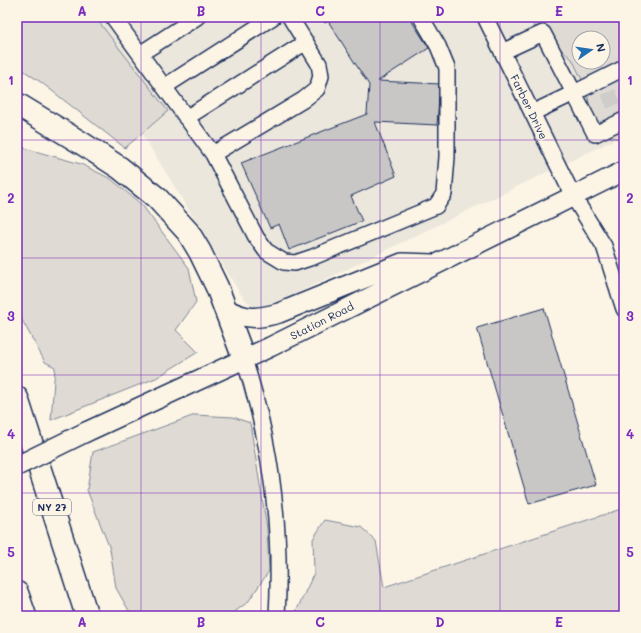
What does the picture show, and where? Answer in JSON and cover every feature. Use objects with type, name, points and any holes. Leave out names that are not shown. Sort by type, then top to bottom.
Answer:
[{"type":"highway","points":[[17,104],[100,154],[140,183],[157,198],[188,232],[209,270],[226,309],[244,359]]},
{"type":"highway","name":"NY 27","points":[[17,398],[87,616]]},
{"type":"highway","points":[[17,593],[25,616]]},
{"type":"main road","name":"Station Road","points":[[17,466],[86,432],[244,359],[624,171]]},
{"type":"main road","points":[[226,309],[247,318],[264,318],[402,263],[436,264]]},
{"type":"street","points":[[140,54],[197,17]]},
{"type":"street","points":[[164,87],[273,17]]},
{"type":"street","points":[[213,154],[303,100],[317,88],[321,76],[319,64],[290,17]]},
{"type":"street","points":[[117,18],[140,54],[213,154],[256,237],[266,251],[273,257],[284,262],[295,263],[314,257],[436,206],[444,194],[447,158],[448,68],[438,46],[421,17]]},
{"type":"street","name":"Farber Drive","points":[[485,17],[574,196],[604,246],[624,309]]},
{"type":"street","points":[[502,52],[543,32],[596,134],[621,118]]},
{"type":"street","points":[[186,118],[306,42]]},
{"type":"street","points":[[532,114],[574,93],[605,86],[624,68]]},
{"type":"street","points":[[244,359],[254,392],[262,428],[275,503],[279,559],[277,616]]},
{"type":"shaded area","points":[[17,17],[95,17],[168,111],[125,148],[42,83],[17,66]]},
{"type":"shaded area","points":[[70,17],[624,17],[624,135],[281,301],[255,308],[243,298]]},
{"type":"shaded area","points":[[524,17],[624,17],[624,140],[596,134],[591,118],[587,90],[577,70],[611,70],[611,30],[571,30],[571,58]]},
{"type":"shaded area","points":[[17,146],[81,164],[111,179],[142,205],[189,268],[196,302],[176,330],[198,352],[156,378],[51,420],[55,367],[45,362],[22,320],[17,296]]},
{"type":"shaded area","points":[[621,213],[624,213],[624,248],[619,226]]},
{"type":"shaded area","points":[[195,415],[233,417],[250,423],[267,528],[269,571],[248,602],[229,616],[132,616],[116,588],[110,549],[87,490],[93,452]]},
{"type":"shaded area","points":[[624,508],[624,616],[294,616],[314,573],[313,539],[325,520],[361,527],[376,541],[384,587]]},
{"type":"building","points":[[321,17],[409,17],[429,48],[378,81],[440,84],[437,125],[375,122],[396,176],[351,196],[362,221],[289,250],[279,224],[270,228],[241,163],[367,114],[369,85],[328,21],[325,23]]},
{"type":"building","points":[[544,308],[596,485],[529,504],[477,328]]},
{"type":"tunnel","points":[[608,92],[618,114]]}]
